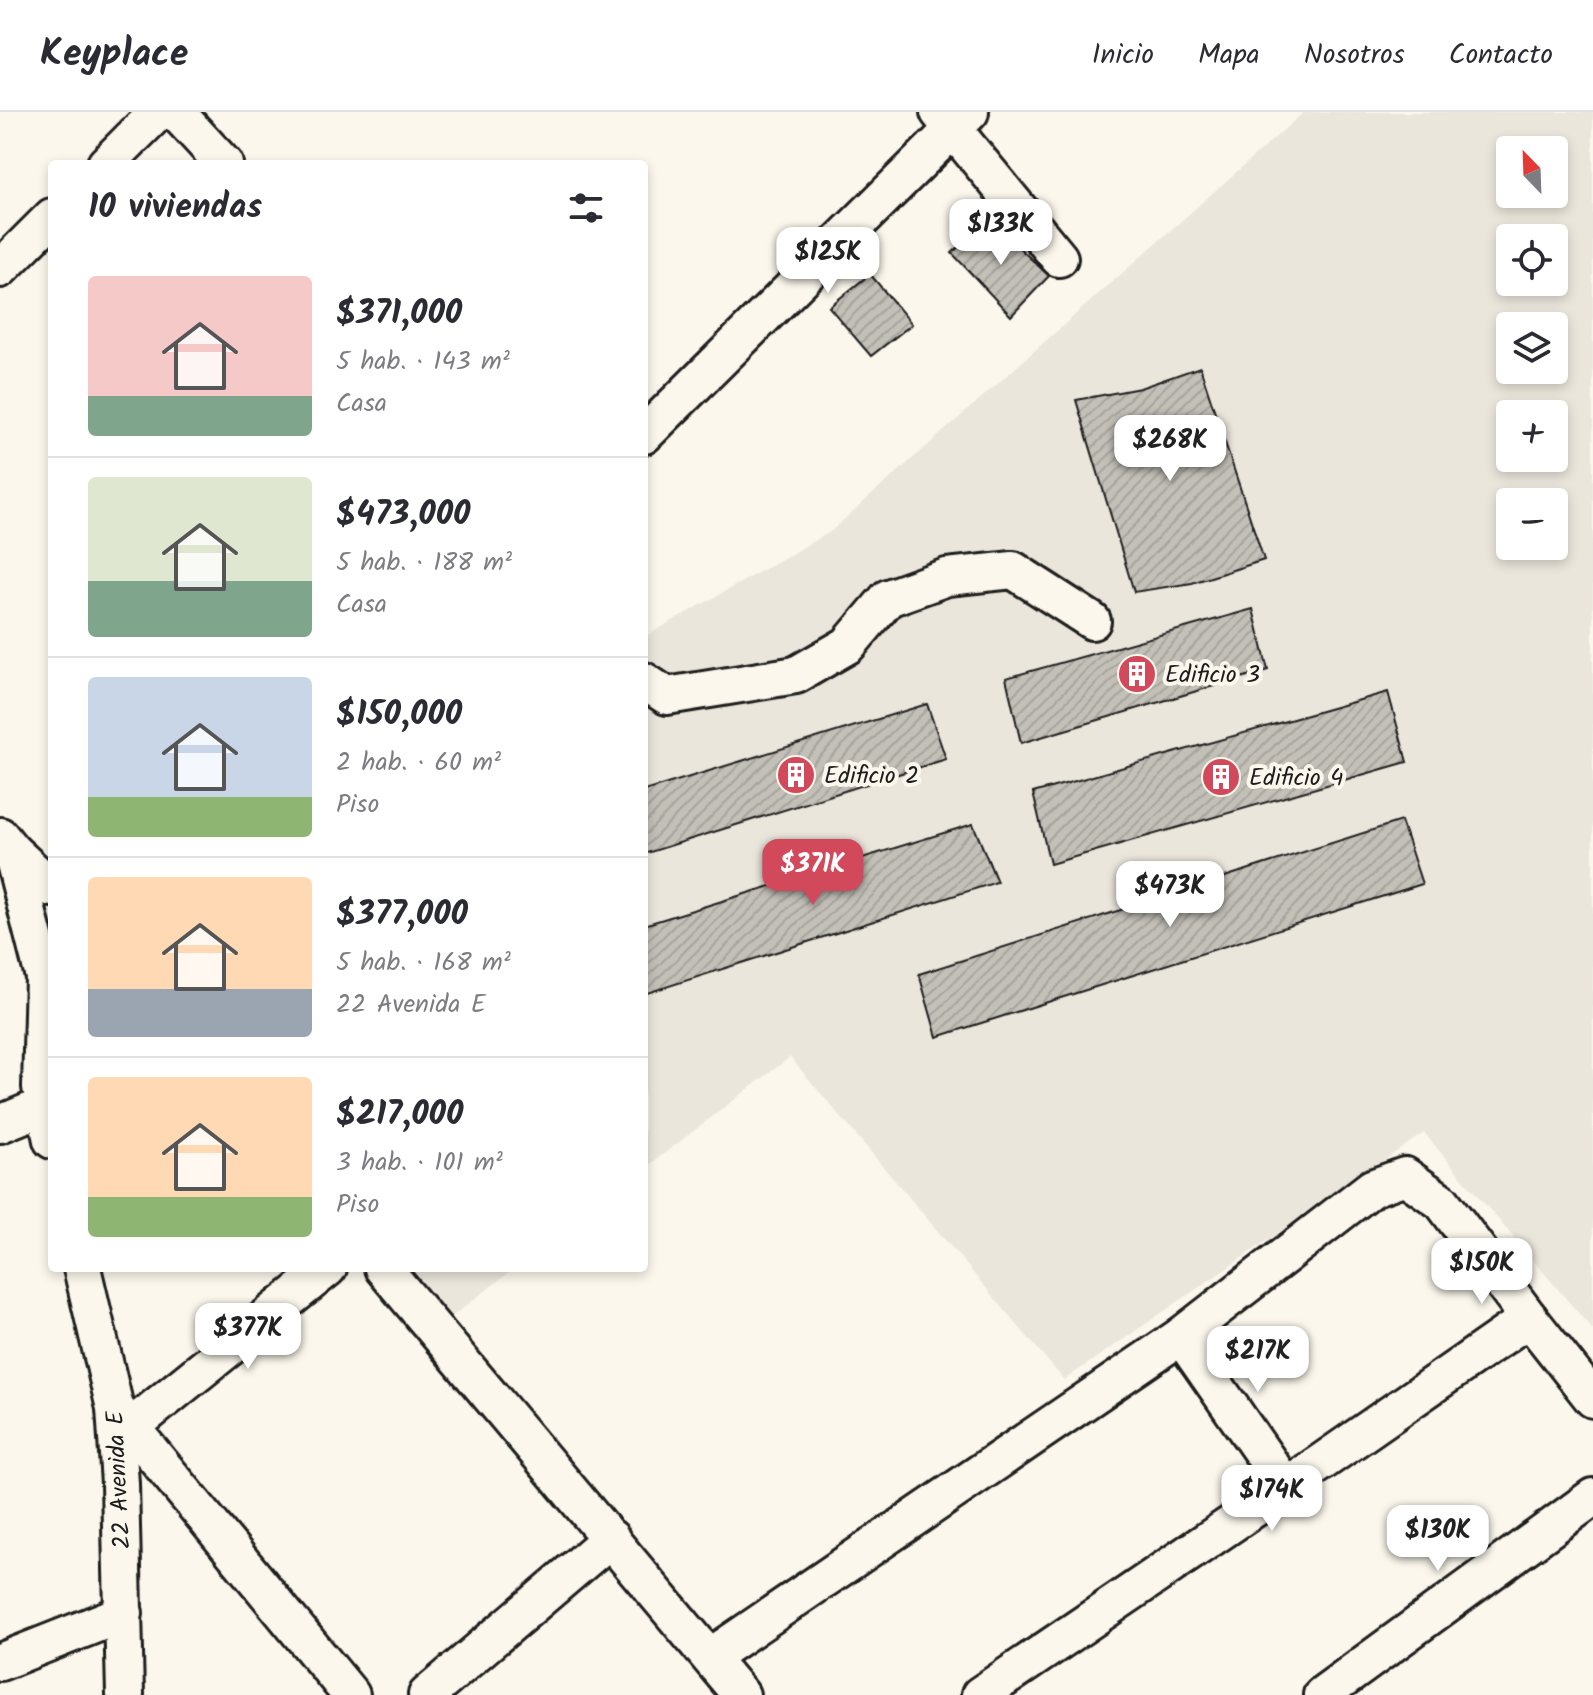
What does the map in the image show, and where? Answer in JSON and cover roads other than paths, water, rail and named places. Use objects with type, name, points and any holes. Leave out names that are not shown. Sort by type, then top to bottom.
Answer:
[{"type":"street","points":[[110,160],[158,112]]},
{"type":"street","points":[[176,112],[220,160]]},
{"type":"street","points":[[648,431],[954,117],[1059,258]]},
{"type":"street","points":[[0,269],[48,221]]},
{"type":"street","points":[[648,684],[667,696],[796,675],[848,645],[888,598],[947,577],[1013,570],[1092,621]]},
{"type":"street","points":[[6,844],[48,884]]},
{"type":"street","points":[[0,1124],[48,1123],[41,1087],[44,977],[6,844]]},
{"type":"street","points":[[710,1657],[1181,1336],[1372,1188],[1405,1176],[1442,1202],[1593,1399]]},
{"type":"street","name":"22 Avenida E","points":[[83,1272],[123,1417],[125,1695]]},
{"type":"street","points":[[322,1272],[123,1417],[351,1695]]},
{"type":"street","points":[[386,1272],[741,1695]]},
{"type":"street","points":[[980,1695],[1529,1318]]},
{"type":"street","points":[[1181,1336],[1286,1487]]},
{"type":"street","points":[[1322,1695],[1593,1497]]},
{"type":"street","points":[[427,1695],[611,1538]]},
{"type":"street","points":[[0,1662],[124,1613]]},
{"type":"place","name":"Edificio 3","points":[[1137,674]]},
{"type":"place","name":"Edificio 2","points":[[796,775]]},
{"type":"place","name":"Edificio 4","points":[[1221,777]]}]
